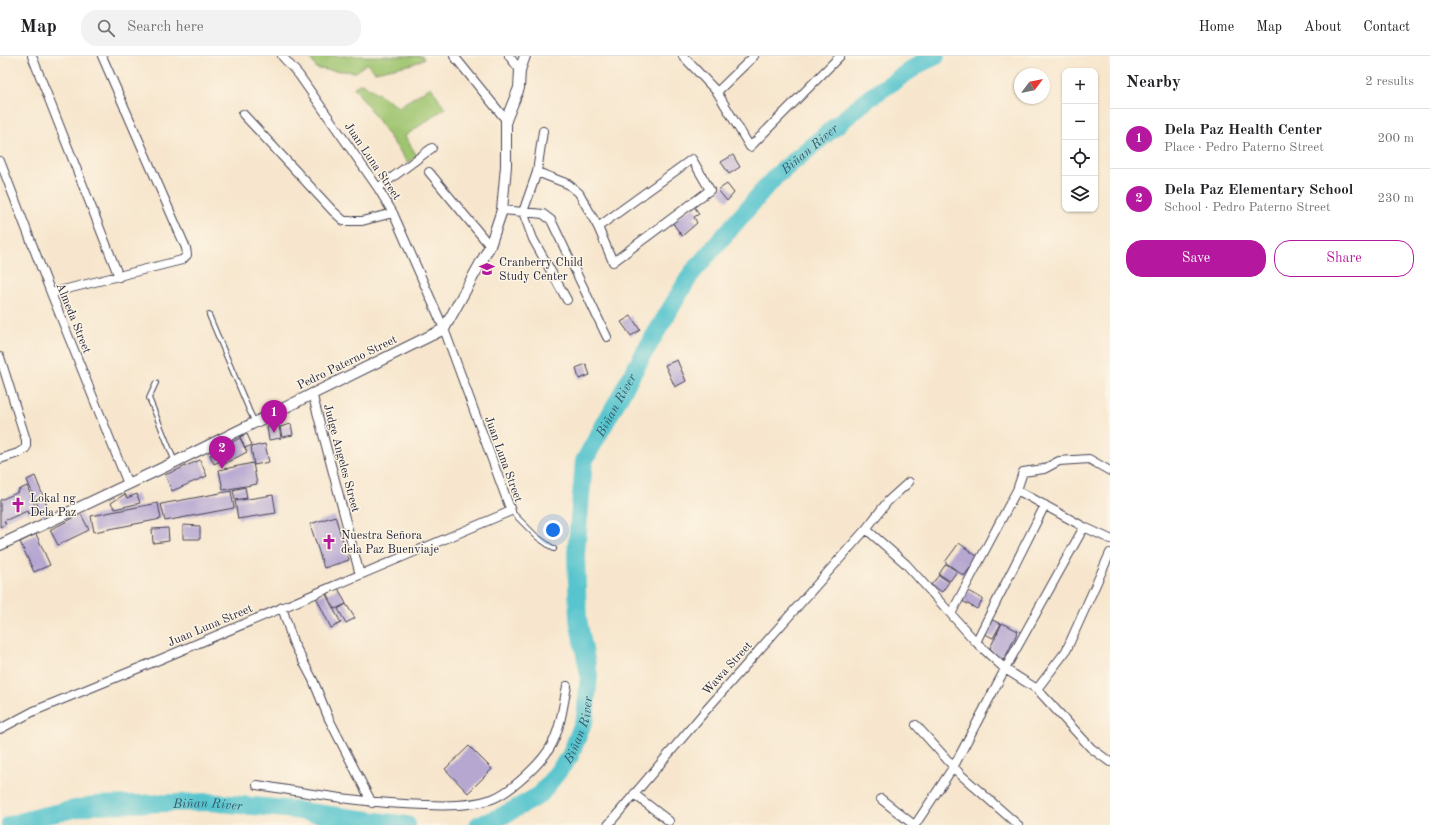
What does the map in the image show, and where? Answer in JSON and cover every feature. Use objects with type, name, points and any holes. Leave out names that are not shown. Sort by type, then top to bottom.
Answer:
[{"type":"street","points":[[32,56],[119,277]]},
{"type":"street","points":[[51,293],[182,260],[187,255],[186,248],[102,56]]},
{"type":"street","name":"Juan Luna Street","points":[[0,729],[34,711],[511,511],[444,328],[393,213],[378,188],[299,75],[282,56]]},
{"type":"street","points":[[454,56],[506,120]]},
{"type":"street","points":[[509,56],[520,70]]},
{"type":"street","points":[[444,328],[490,246],[502,210],[506,166],[506,120],[519,88],[520,70],[525,56]]},
{"type":"street","points":[[683,56],[717,92],[750,147],[840,56]]},
{"type":"street","points":[[717,92],[754,56]]},
{"type":"street","points":[[243,114],[344,221],[362,221],[393,213]]},
{"type":"street","points":[[543,131],[537,172],[522,212],[532,239],[567,300]]},
{"type":"street","points":[[378,188],[432,148]]},
{"type":"street","points":[[537,172],[568,184],[580,193],[598,227],[613,262],[710,190],[692,159],[598,227]]},
{"type":"street","name":"Almeda Street","points":[[0,161],[51,293],[128,484]]},
{"type":"street","points":[[429,172],[490,246]]},
{"type":"street","points":[[502,210],[542,214],[551,220],[607,337]]},
{"type":"street","name":"Pedro Paterno Street","points":[[0,545],[255,423],[312,393],[444,328]]},
{"type":"street","points":[[0,357],[26,440],[26,448],[0,460]]},
{"type":"street","name":"Judge Angeles Street","points":[[312,393],[360,575]]},
{"type":"street","points":[[951,614],[1017,490],[1023,472],[1044,469],[1059,461],[1089,458],[1109,468]]},
{"type":"street","name":"Wawa Street","points":[[608,825],[707,709],[866,529],[888,501],[909,482]]},
{"type":"street","points":[[1017,490],[1084,527],[1110,539]]},
{"type":"street","points":[[976,642],[1045,505]]},
{"type":"street","points":[[881,800],[914,825],[954,766],[1005,669],[1084,527]]},
{"type":"street","points":[[866,529],[906,564],[976,642],[1005,669],[1037,689],[1091,748],[1110,762]]},
{"type":"street","points":[[1037,689],[1066,652],[1110,553]]},
{"type":"street","points":[[282,607],[293,642],[329,719],[372,803]]},
{"type":"street","points":[[257,785],[372,803],[440,805],[467,804],[493,799],[514,787],[544,756],[552,745],[561,722],[567,686]]},
{"type":"street","points":[[916,725],[961,775],[1018,825]]},
{"type":"street","points":[[634,794],[669,821]]},
{"type":"lane","points":[[209,315],[255,423]]},
{"type":"lane","points":[[156,383],[149,398],[175,462]]},
{"type":"lane","points":[[511,511],[537,537],[554,549]]},
{"type":"green space","points":[[309,56],[422,56],[424,59],[413,64],[375,72],[367,63],[356,72],[317,69]]},
{"type":"green space","points":[[362,83],[398,107],[431,87],[445,108],[405,136],[417,156],[408,163],[354,87]]},
{"type":"building","points":[[733,155],[740,167],[729,174],[721,162]]},
{"type":"building","points":[[727,184],[734,193],[727,201],[718,190]]},
{"type":"building","points":[[694,206],[699,214],[694,217],[697,223],[682,236],[672,222]]},
{"type":"building","points":[[631,316],[640,330],[631,336],[621,322]]},
{"type":"building","points":[[677,360],[686,381],[675,387],[665,365]]},
{"type":"building","points":[[586,364],[590,375],[579,379],[576,368]]},
{"type":"building","points":[[291,424],[293,435],[282,437],[280,427]]},
{"type":"building","points":[[279,426],[281,438],[269,440],[267,427]]},
{"type":"building","points":[[247,434],[252,445],[245,448],[240,437]]},
{"type":"building","points":[[240,438],[247,452],[224,464],[217,450]]},
{"type":"building","points":[[265,444],[269,462],[254,465],[251,447]]},
{"type":"building","points":[[216,452],[220,461],[214,464],[210,455]]},
{"type":"building","points":[[200,460],[207,476],[172,491],[165,475]]},
{"type":"building","points":[[253,463],[257,484],[223,490],[219,470]]},
{"type":"building","points":[[35,476],[50,513],[42,516],[27,480]]},
{"type":"building","name":"Lokal ng Dela Paz","points":[[27,486],[37,511],[28,514],[27,511],[4,521],[6,524],[0,527],[0,500],[19,492],[18,490]]},
{"type":"building","points":[[245,487],[247,498],[235,500],[233,490]]},
{"type":"building","points":[[231,491],[234,508],[165,521],[161,504]]},
{"type":"building","points":[[125,494],[127,498],[137,494],[140,503],[115,509],[111,503]]},
{"type":"building","points":[[273,495],[276,513],[238,519],[235,501]]},
{"type":"building","points":[[158,503],[161,519],[94,532],[91,516]]},
{"type":"building","points":[[81,514],[89,530],[58,545],[50,530]]},
{"type":"building","name":"Nuestra Señora dela Paz Buenviaje","points":[[335,516],[349,560],[324,568],[310,524]]},
{"type":"building","points":[[183,525],[200,526],[200,539],[183,539]]},
{"type":"building","points":[[168,528],[169,541],[153,543],[152,529]]},
{"type":"building","points":[[36,534],[50,565],[34,572],[20,542]]},
{"type":"building","points":[[959,543],[978,557],[964,576],[945,562]]},
{"type":"building","points":[[946,564],[957,571],[950,581],[939,574]]},
{"type":"building","points":[[939,575],[949,582],[942,592],[931,585]]},
{"type":"building","points":[[338,588],[346,604],[335,609],[327,594]]},
{"type":"building","points":[[968,591],[983,599],[977,609],[962,601]]},
{"type":"building","points":[[325,593],[341,623],[331,628],[316,597]]},
{"type":"building","points":[[346,604],[355,618],[346,623],[338,609]]},
{"type":"building","points":[[990,619],[1001,624],[993,638],[983,633]]},
{"type":"building","points":[[1002,623],[1018,631],[1004,660],[996,656],[990,648]]},
{"type":"building","points":[[469,746],[492,769],[468,793],[445,769]]},
{"type":"waterway","name":"Biñan River","points":[[478,825],[500,817],[540,795],[570,756],[585,718],[589,675],[578,619],[576,554],[584,461],[644,353],[691,274],[775,177],[869,98],[921,63],[936,56]]},
{"type":"waterway","name":"Biñan River","points":[[10,825],[42,816],[94,805],[209,802],[285,809],[407,825]]},
{"type":"place","name":"Cranberry Child Study Center","points":[[487,269]]},
{"type":"place","name":"Dela Paz Health Center","points":[[274,433]]},
{"type":"place","name":"Dela Paz Elementary School","points":[[222,469]]},
{"type":"place","name":"Lokal ng Dela Paz","points":[[18,505]]},
{"type":"place","name":"Nuestra Señora dela Paz Buenviaje","points":[[329,542]]}]
